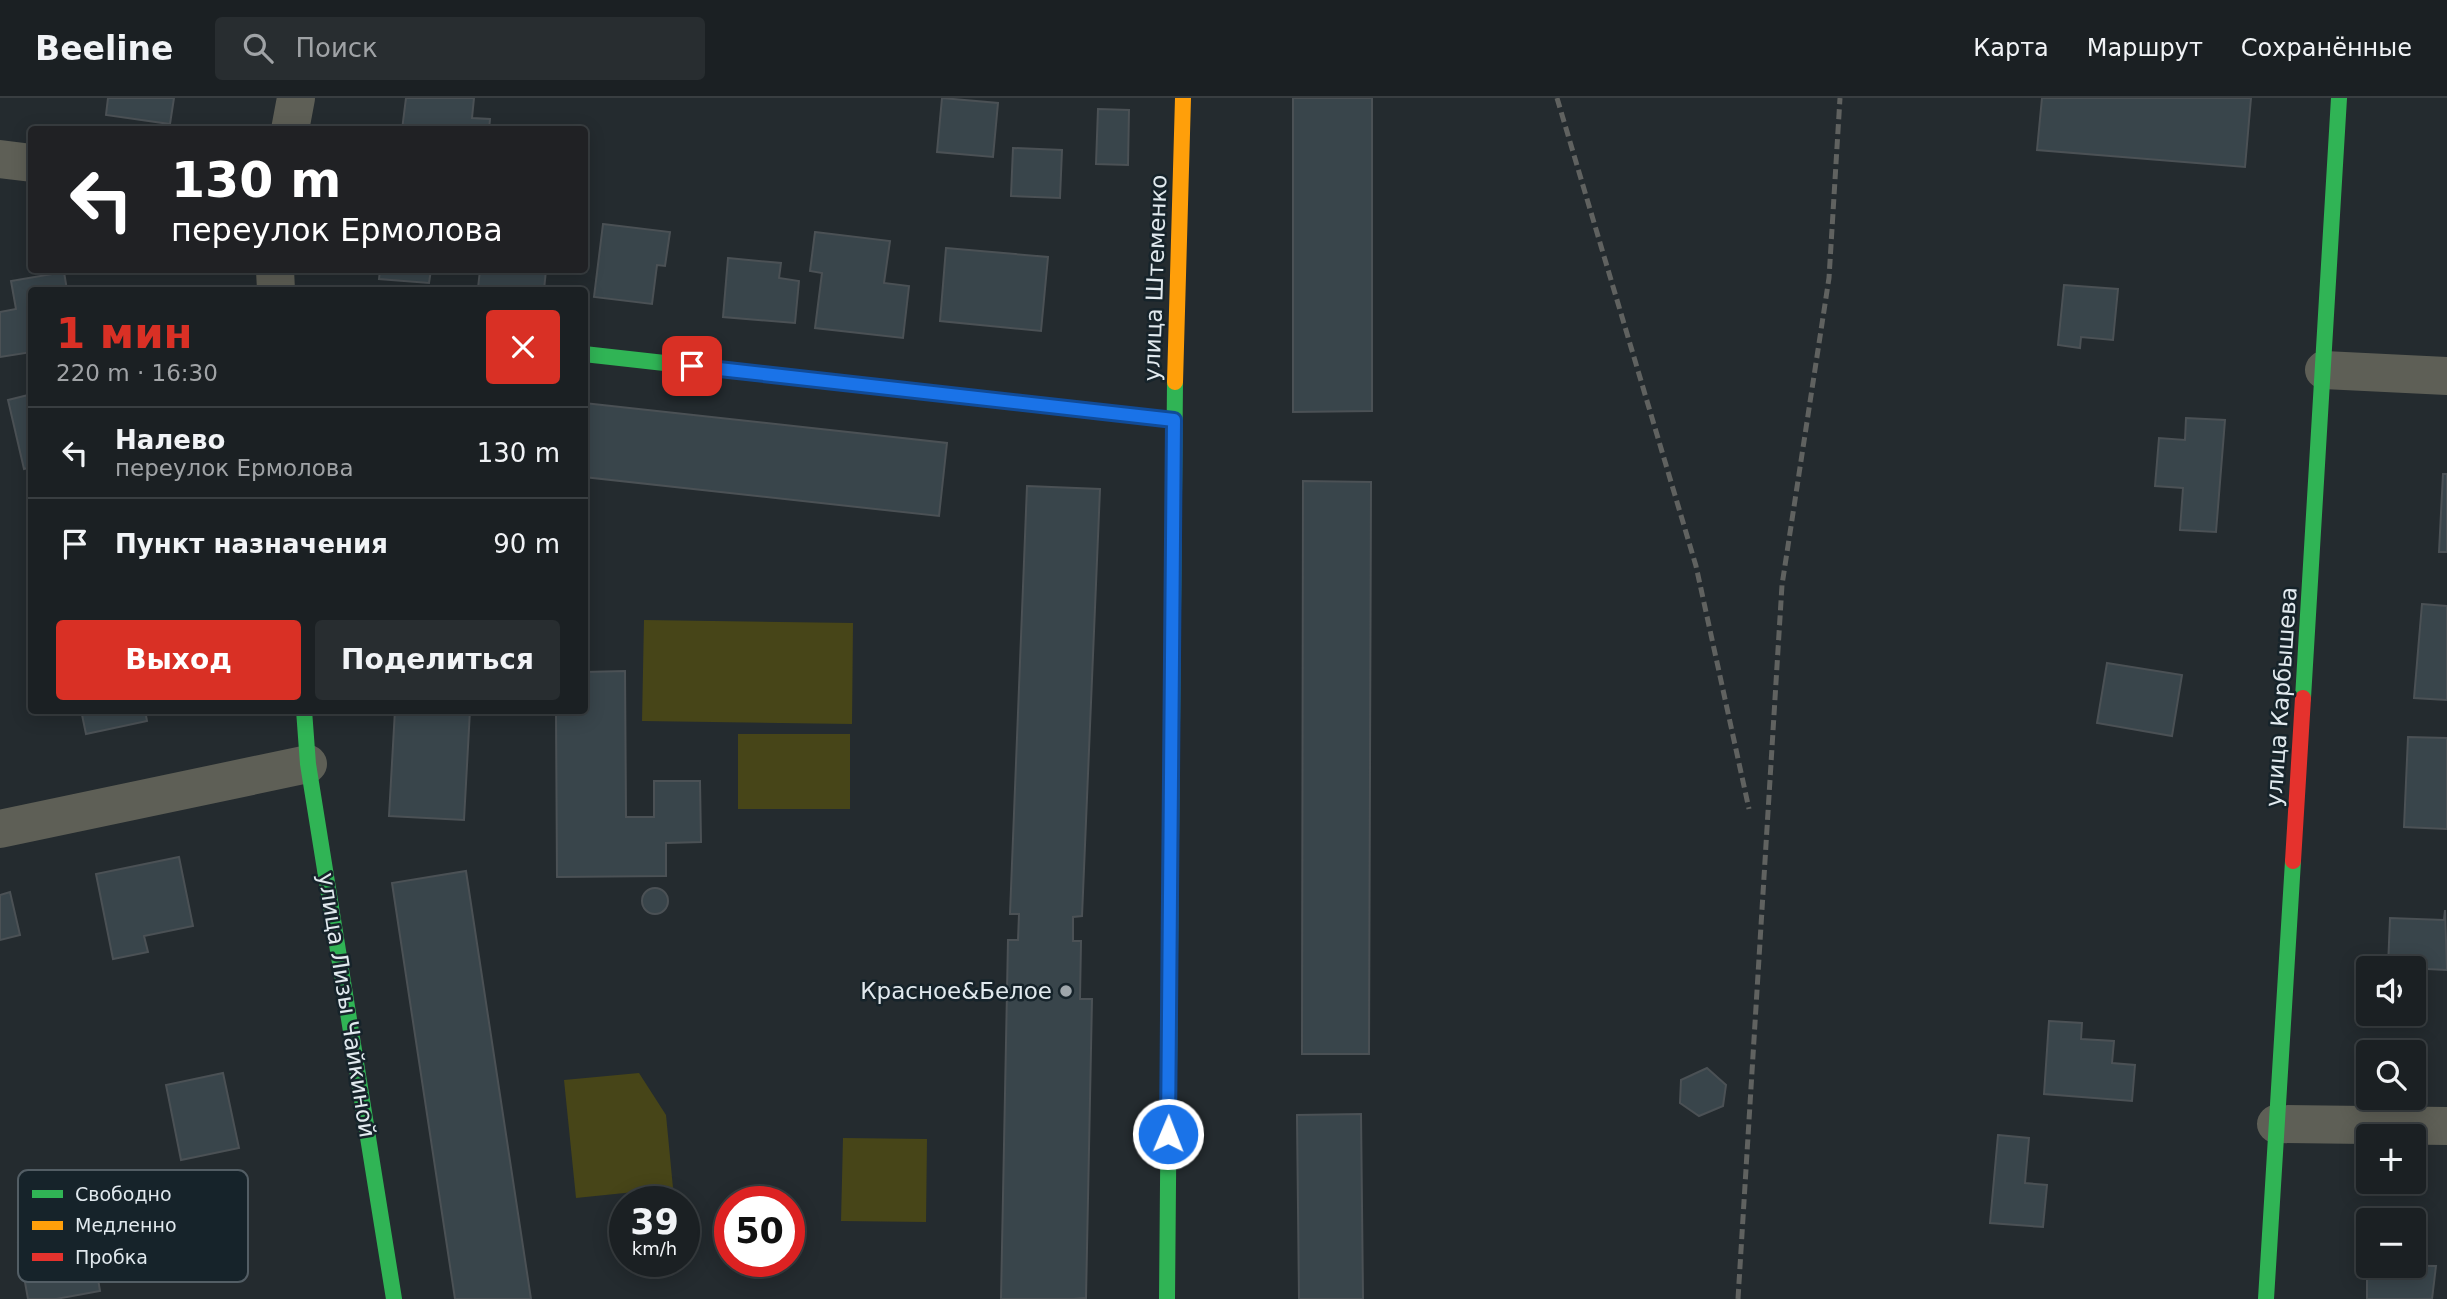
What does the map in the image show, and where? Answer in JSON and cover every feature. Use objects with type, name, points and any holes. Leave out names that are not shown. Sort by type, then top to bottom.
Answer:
[{"type":"main road","name":"улица Штеменко","points":[[1167,1299],[1174,420],[1183,98]]},
{"type":"main road","name":"улица Карбышева","points":[[2266,1299],[2339,98]]},
{"type":"main road","points":[[588,354],[1174,420]]},
{"type":"main road","name":"улица Лизы Чайкиной","points":[[304,714],[308,764],[394,1299]]},
{"type":"street","points":[[291,126],[296,98]]},
{"type":"street","points":[[0,159],[28,162]]},
{"type":"street","points":[[2324,370],[2447,376]]},
{"type":"street","points":[[0,829],[308,764]]},
{"type":"street","points":[[2276,1124],[2447,1126]]},
{"type":"shaded area","points":[[644,620],[853,623],[852,724],[642,721]]},
{"type":"shaded area","points":[[738,734],[850,734],[850,809],[738,809]]},
{"type":"shaded area","points":[[639,1073],[666,1115],[673,1186],[609,1186],[609,1195],[576,1198],[564,1080]]},
{"type":"shaded area","points":[[843,1138],[927,1139],[926,1222],[841,1221]]},
{"type":"building","points":[[108,98],[174,98],[170,124],[106,115]]},
{"type":"building","points":[[406,98],[474,98],[472,118],[490,119],[489,126],[402,126]]},
{"type":"building","points":[[942,98],[998,103],[993,157],[937,152]]},
{"type":"building","points":[[1293,98],[1372,98],[1372,411],[1293,412]]},
{"type":"building","points":[[2042,98],[2251,98],[2245,167],[2037,150]]},
{"type":"building","points":[[1098,109],[1129,110],[1128,165],[1096,164]]},
{"type":"building","points":[[1013,148],[1062,150],[1060,198],[1011,196]]},
{"type":"building","points":[[603,224],[670,232],[665,266],[657,265],[652,304],[594,297]]},
{"type":"building","points":[[815,232],[890,241],[884,283],[909,286],[903,338],[815,328],[822,273],[810,271]]},
{"type":"building","points":[[946,248],[1048,257],[1041,331],[940,321]]},
{"type":"building","points":[[728,258],[781,263],[779,278],[799,281],[795,323],[723,317]]},
{"type":"building","points":[[64,273],[66,287],[28,287],[28,353],[0,357],[0,312],[16,309],[11,281]]},
{"type":"building","points":[[380,273],[431,273],[429,283],[379,279]]},
{"type":"building","points":[[480,273],[546,273],[544,287],[478,287]]},
{"type":"building","points":[[2064,285],[2118,289],[2113,340],[2081,337],[2080,348],[2058,345]]},
{"type":"building","points":[[28,395],[28,468],[24,469],[8,400]]},
{"type":"building","points":[[588,403],[947,443],[939,516],[588,477]]},
{"type":"building","points":[[2186,418],[2225,420],[2216,532],[2180,530],[2183,488],[2155,486],[2159,438],[2185,440]]},
{"type":"building","points":[[2443,474],[2447,474],[2447,552],[2439,552]]},
{"type":"building","points":[[1303,481],[1371,482],[1369,1054],[1302,1054]]},
{"type":"building","points":[[1027,486],[1100,489],[1082,916],[1073,917],[1073,941],[1081,941],[1080,999],[1092,999],[1086,1298],[1073,1299],[1001,1299],[1008,940],[1018,940],[1019,914],[1010,914]]},
{"type":"building","points":[[2422,604],[2447,606],[2447,700],[2414,698]]},
{"type":"building","points":[[2107,663],[2182,675],[2172,736],[2097,723]]},
{"type":"building","points":[[625,671],[626,817],[654,817],[654,781],[700,781],[701,842],[666,843],[666,876],[557,877],[556,714],[588,714],[588,672]]},
{"type":"building","points":[[82,714],[146,714],[147,721],[86,734]]},
{"type":"building","points":[[395,714],[470,714],[464,820],[389,816]]},
{"type":"building","points":[[2408,737],[2447,738],[2447,829],[2404,827]]},
{"type":"building","points":[[179,857],[193,926],[144,936],[148,952],[113,959],[96,874]]},
{"type":"building","points":[[466,871],[531,1299],[455,1299],[392,883]]},
{"type":"building","points":[[655,888],[664,892],[668,901],[664,910],[655,914],[646,910],[642,901],[646,892]]},
{"type":"building","points":[[10,892],[20,935],[0,940],[0,895]]},
{"type":"building","points":[[2445,910],[2447,970],[2426,969],[2426,956],[2388,956],[2390,918],[2444,920]]},
{"type":"building","points":[[2049,1021],[2082,1023],[2081,1039],[2114,1041],[2112,1063],[2135,1065],[2132,1101],[2044,1094]]},
{"type":"building","points":[[1707,1068],[1726,1085],[1723,1106],[1699,1116],[1680,1103],[1681,1080]]},
{"type":"building","points":[[223,1073],[239,1148],[181,1160],[166,1085]]},
{"type":"building","points":[[1361,1114],[1363,1299],[1299,1299],[1297,1115]]},
{"type":"building","points":[[1998,1135],[2029,1138],[2025,1183],[2047,1185],[2043,1227],[1990,1223]]},
{"type":"building","points":[[2426,1266],[2436,1266],[2432,1299],[2367,1299],[2367,1278],[2426,1278]]},
{"type":"building","points":[[25,1282],[98,1282],[100,1291],[56,1299],[28,1299]]},
{"type":"railway","points":[[1557,98],[1696,566],[1749,809]]},
{"type":"railway","points":[[1738,1299],[1782,585],[1829,278],[1840,98]]},
{"type":"traffic: fast","points":[[2303,698],[2339,98]]},
{"type":"traffic: fast","points":[[588,354],[1174,420]]},
{"type":"traffic: fast","points":[[1167,1299],[1175,382]]},
{"type":"traffic: fast","points":[[304,714],[308,764],[394,1299]]},
{"type":"traffic: fast","points":[[2266,1299],[2293,861]]},
{"type":"traffic: slow","points":[[1175,382],[1183,98]]},
{"type":"traffic: jam","points":[[2293,861],[2303,698]]},
{"type":"place","name":"Красное&Белое","points":[[1066,991]]},
{"type":"route","points":[[692,366],[1174,420],[1168,1134]]}]
